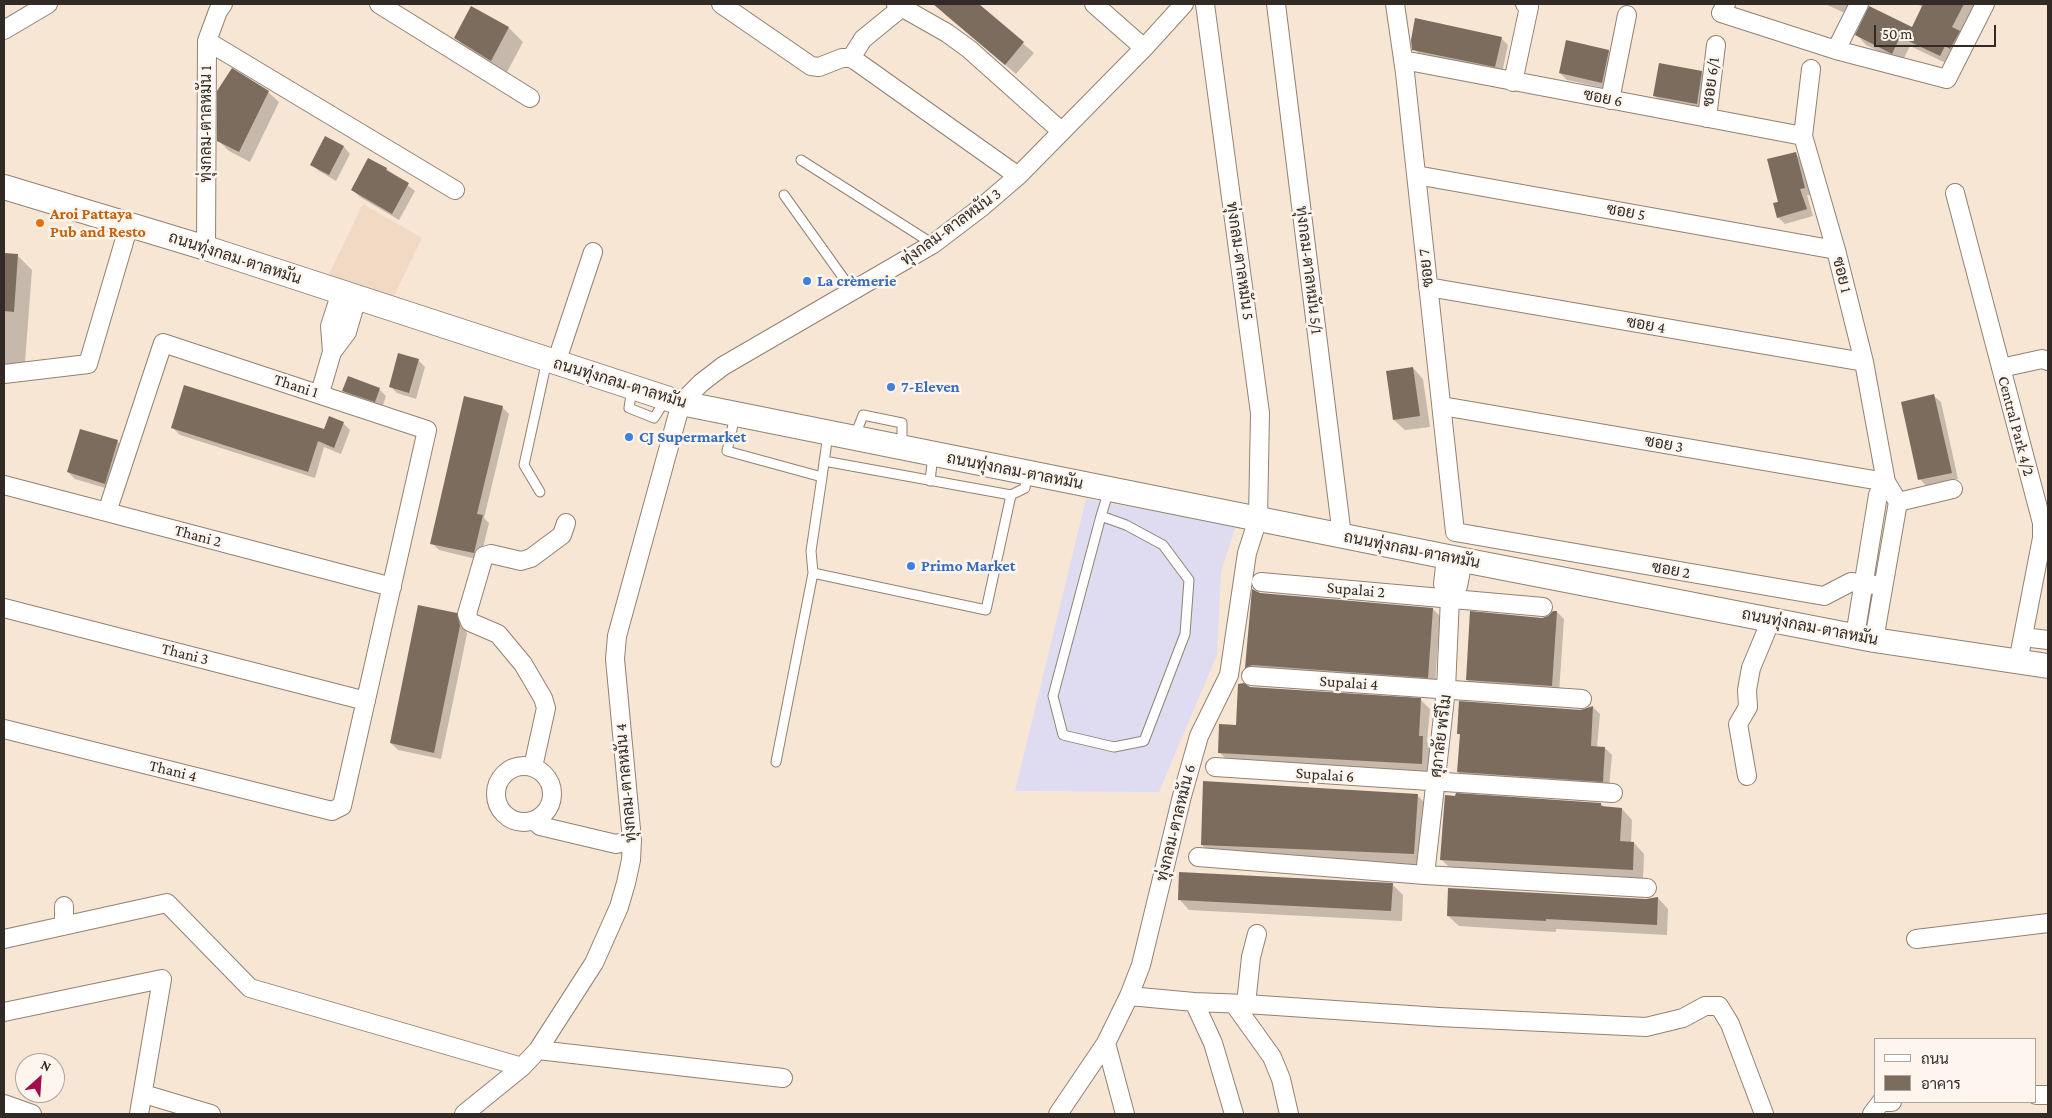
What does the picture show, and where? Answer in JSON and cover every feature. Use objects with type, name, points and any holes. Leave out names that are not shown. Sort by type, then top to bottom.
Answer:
[{"type":"street","points":[[4,30],[48,4]]},
{"type":"street","name":"ทุ่งกลม-ตาลหมัน 1","points":[[206,248],[206,41],[218,11],[223,4]]},
{"type":"street","points":[[379,4],[530,98]]},
{"type":"street","points":[[721,4],[811,66],[819,67],[842,58],[851,58],[1018,176]]},
{"type":"street","points":[[1094,4],[1144,48]]},
{"type":"street","name":"ทุ่งกลม-ตาลหมัน 3","points":[[674,401],[723,366],[933,244],[983,206],[1018,176],[1144,48],[1184,4]]},
{"type":"street","name":"ทุ่งกลม-ตาลหมัน 5","points":[[1205,4],[1260,413],[1258,519]]},
{"type":"street","name":"ทุ่งกลม-ตาลหมัน 5/1","points":[[1276,4],[1342,536]]},
{"type":"street","name":"ซอย 7","points":[[1395,4],[1403,60],[1455,532]]},
{"type":"street","points":[[1513,82],[1529,7],[1525,4]]},
{"type":"street","points":[[1726,4],[1721,13],[1836,50],[1947,79],[1985,4]]},
{"type":"street","points":[[1836,50],[1859,4]]},
{"type":"street","points":[[851,58],[863,39],[898,6],[947,33],[969,49],[1061,131]]},
{"type":"street","points":[[1610,100],[1627,15]]},
{"type":"street","points":[[206,41],[455,190]]},
{"type":"street","name":"ซอย 6/1","points":[[1707,118],[1716,45]]},
{"type":"street","name":"ซอย 6","points":[[1403,60],[1803,136]]},
{"type":"street","name":"ซอย 1","points":[[1811,69],[1803,136],[1836,250],[1864,362],[1886,482],[1898,502]]},
{"type":"street","name":"ซอย 5","points":[[1416,175],[1836,250]]},
{"type":"street","name":"ถนนทุ่งกลม-ตาลหมัน","points":[[4,187],[206,248],[632,388],[674,401],[735,416],[1454,559],[1865,638],[2048,666]]},
{"type":"street","name":"Central Park 4/2","points":[[1955,193],[2001,368],[2045,523],[2018,662]]},
{"type":"street","points":[[4,374],[88,364],[129,225]]},
{"type":"street","points":[[552,362],[593,252]]},
{"type":"street","name":"ซอย 4","points":[[1428,287],[1864,362]]},
{"type":"street","points":[[320,393],[332,352],[346,332],[349,295]]},
{"type":"street","name":"Thani 1","points":[[107,512],[163,343],[320,393],[427,430],[392,587]]},
{"type":"street","points":[[2001,368],[2042,360],[2048,361]]},
{"type":"street","name":"ทุ่งกลม-ตาลหมัน 4","points":[[464,1114],[522,1067],[538,1050],[594,963],[619,907],[632,860],[632,840],[615,660],[617,636],[674,401]]},
{"type":"street","name":"ซอย 3","points":[[1442,406],[1886,482]]},
{"type":"street","points":[[1865,638],[1864,584],[1878,495],[1886,482]]},
{"type":"street","name":"Thani 2","points":[[4,485],[392,587]]},
{"type":"street","points":[[1865,638],[1883,586],[1898,502],[1953,489]]},
{"type":"street","name":"ทุ่งกลม-ตาลหมัน 6","points":[[1058,1114],[1106,1043],[1129,996],[1141,965],[1182,796],[1199,736],[1229,675],[1246,562],[1258,519]]},
{"type":"street","points":[[533,767],[546,708],[543,698],[523,664],[498,634],[470,622],[467,614],[484,556],[491,554],[521,561],[531,558],[562,535],[566,523]]},
{"type":"street","name":"ซอย 2","points":[[1455,532],[1824,596],[1851,582],[1883,586]]},
{"type":"street","name":"ศุภาลัย พรีโม","points":[[1425,875],[1446,689],[1450,598],[1458,586],[1454,559]]},
{"type":"street","name":"Supalai 2","points":[[1261,582],[1543,606]]},
{"type":"street","points":[[366,701],[392,587]]},
{"type":"street","name":"Thani 3","points":[[4,608],[366,701]]},
{"type":"street","points":[[1747,776],[1738,724],[1748,707],[1746,690],[1751,668],[1771,620]]},
{"type":"street","points":[[2023,637],[2048,640]]},
{"type":"street","name":"Supalai 4","points":[[1251,676],[1582,699]]},
{"type":"street","name":"Thani 4","points":[[4,729],[332,811],[342,806],[366,701]]},
{"type":"street","points":[[520,766],[533,767],[541,772],[548,781],[552,792],[550,804],[544,814],[534,820],[524,822],[513,820],[498,806],[497,785],[502,776],[510,769],[520,766]]},
{"type":"street","name":"Supalai 6","points":[[1215,767],[1435,783],[1613,793]]},
{"type":"street","points":[[534,820],[540,826],[616,844],[632,840]]},
{"type":"street","points":[[1198,857],[1425,875],[1647,888]]},
{"type":"street","points":[[4,939],[167,903],[250,988],[522,1067]]},
{"type":"street","points":[[64,906],[64,926]]},
{"type":"street","points":[[1916,939],[2048,923]]},
{"type":"street","points":[[1257,934],[1240,1004],[1272,1057],[1281,1079],[1289,1114]]},
{"type":"street","points":[[4,1012],[162,979],[144,1094],[139,1114]]},
{"type":"street","points":[[1129,996],[1194,1002],[1439,1017],[1646,1027],[1683,1018],[1705,1006],[1719,1006],[1730,1024],[1764,1114]]},
{"type":"street","points":[[1194,1002],[1214,1043],[1234,1114]]},
{"type":"street","points":[[1106,1043],[1125,1114]]},
{"type":"street","points":[[538,1050],[783,1078]]},
{"type":"street","points":[[144,1094],[211,1114]]},
{"type":"street","points":[[1872,1114],[1880,1103]]},
{"type":"street","points":[[4,1104],[32,1114]]},
{"type":"lane","points":[[801,160],[933,244]]},
{"type":"lane","points":[[784,195],[852,290]]},
{"type":"lane","points":[[540,492],[524,465],[552,362]]},
{"type":"lane","points":[[735,416],[727,451],[822,477]]},
{"type":"lane","points":[[776,762],[813,573],[811,551],[828,434]]},
{"type":"lane","points":[[930,480],[933,455]]},
{"type":"lane","points":[[824,460],[1012,496],[1025,488],[1028,474]]},
{"type":"lane","points":[[1101,516],[1126,525],[1163,545],[1188,580],[1186,634],[1144,741],[1114,747],[1063,734],[1053,696],[1101,516],[1109,489]]},
{"type":"lane","points":[[813,573],[986,610],[1012,496]]},
{"type":"shaded area","points":[[363,204],[422,238],[392,300],[327,278]]},
{"type":"shaded area","points":[[1086,499],[1236,526],[1221,572],[1217,655],[1159,792],[1015,791]]},
{"type":"building","points":[[933,4],[979,4],[1024,42],[1005,65]]},
{"type":"building","points":[[1923,4],[1964,4],[1952,27],[1960,31],[1950,49],[1945,46],[1940,56],[1900,37],[1892,54],[1855,35],[1869,6],[1912,27]]},
{"type":"building","points":[[471,6],[509,27],[491,61],[454,38]]},
{"type":"building","points":[[1415,18],[1502,37],[1495,67],[1412,50],[1411,40]]},
{"type":"building","points":[[1566,40],[1609,50],[1602,83],[1559,73]]},
{"type":"building","points":[[1659,63],[1702,71],[1697,104],[1653,96]]},
{"type":"building","points":[[232,68],[269,91],[239,152],[217,141],[217,91]]},
{"type":"building","points":[[325,136],[344,146],[329,175],[310,165]]},
{"type":"building","points":[[1796,152],[1805,188],[1800,189],[1807,209],[1777,218],[1773,203],[1778,202],[1767,159]]},
{"type":"building","points":[[368,158],[409,183],[392,214],[351,190]]},
{"type":"building","points":[[4,253],[18,254],[14,312],[4,311]]},
{"type":"building","points":[[398,353],[419,359],[409,393],[389,387]]},
{"type":"building","points":[[1413,367],[1420,416],[1393,420],[1386,371]]},
{"type":"building","points":[[348,376],[380,388],[375,402],[342,391]]},
{"type":"building","points":[[184,385],[324,429],[329,416],[344,422],[334,448],[318,441],[308,472],[171,428]]},
{"type":"building","points":[[1934,394],[1952,473],[1918,480],[1901,402]]},
{"type":"building","points":[[464,396],[503,406],[477,514],[483,515],[474,553],[430,544]]},
{"type":"building","points":[[80,429],[118,440],[105,484],[67,472]]},
{"type":"building","points":[[1252,589],[1260,593],[1433,608],[1428,678],[1252,665],[1245,668]]},
{"type":"building","points":[[418,605],[457,613],[460,626],[434,753],[390,743]]},
{"type":"building","points":[[1470,611],[1542,618],[1548,616],[1553,611],[1557,611],[1552,686],[1466,680]]},
{"type":"building","points":[[1244,683],[1250,687],[1421,698],[1419,736],[1423,736],[1422,764],[1218,753],[1219,724],[1236,725],[1238,684]]},
{"type":"building","points":[[1459,701],[1581,710],[1593,706],[1591,746],[1605,747],[1603,782],[1457,772],[1460,734],[1457,734]]},
{"type":"building","points":[[1203,781],[1418,794],[1414,854],[1201,845]]},
{"type":"building","points":[[1456,793],[1601,803],[1601,806],[1622,808],[1620,841],[1634,842],[1633,870],[1440,860],[1445,795],[1455,796]]},
{"type":"building","points":[[1179,872],[1393,883],[1391,911],[1178,900]]},
{"type":"building","points":[[1448,888],[1646,899],[1658,897],[1657,925],[1447,916]]},
{"type":"place","name":"Aroi Pattaya Pub and Resto","points":[[40,223]]},
{"type":"place","name":"La crèmerie","points":[[807,281]]},
{"type":"place","name":"7-Eleven","points":[[891,387]]},
{"type":"place","name":"CJ Supermarket","points":[[629,437]]},
{"type":"place","name":"Primo Market","points":[[911,566]]}]
